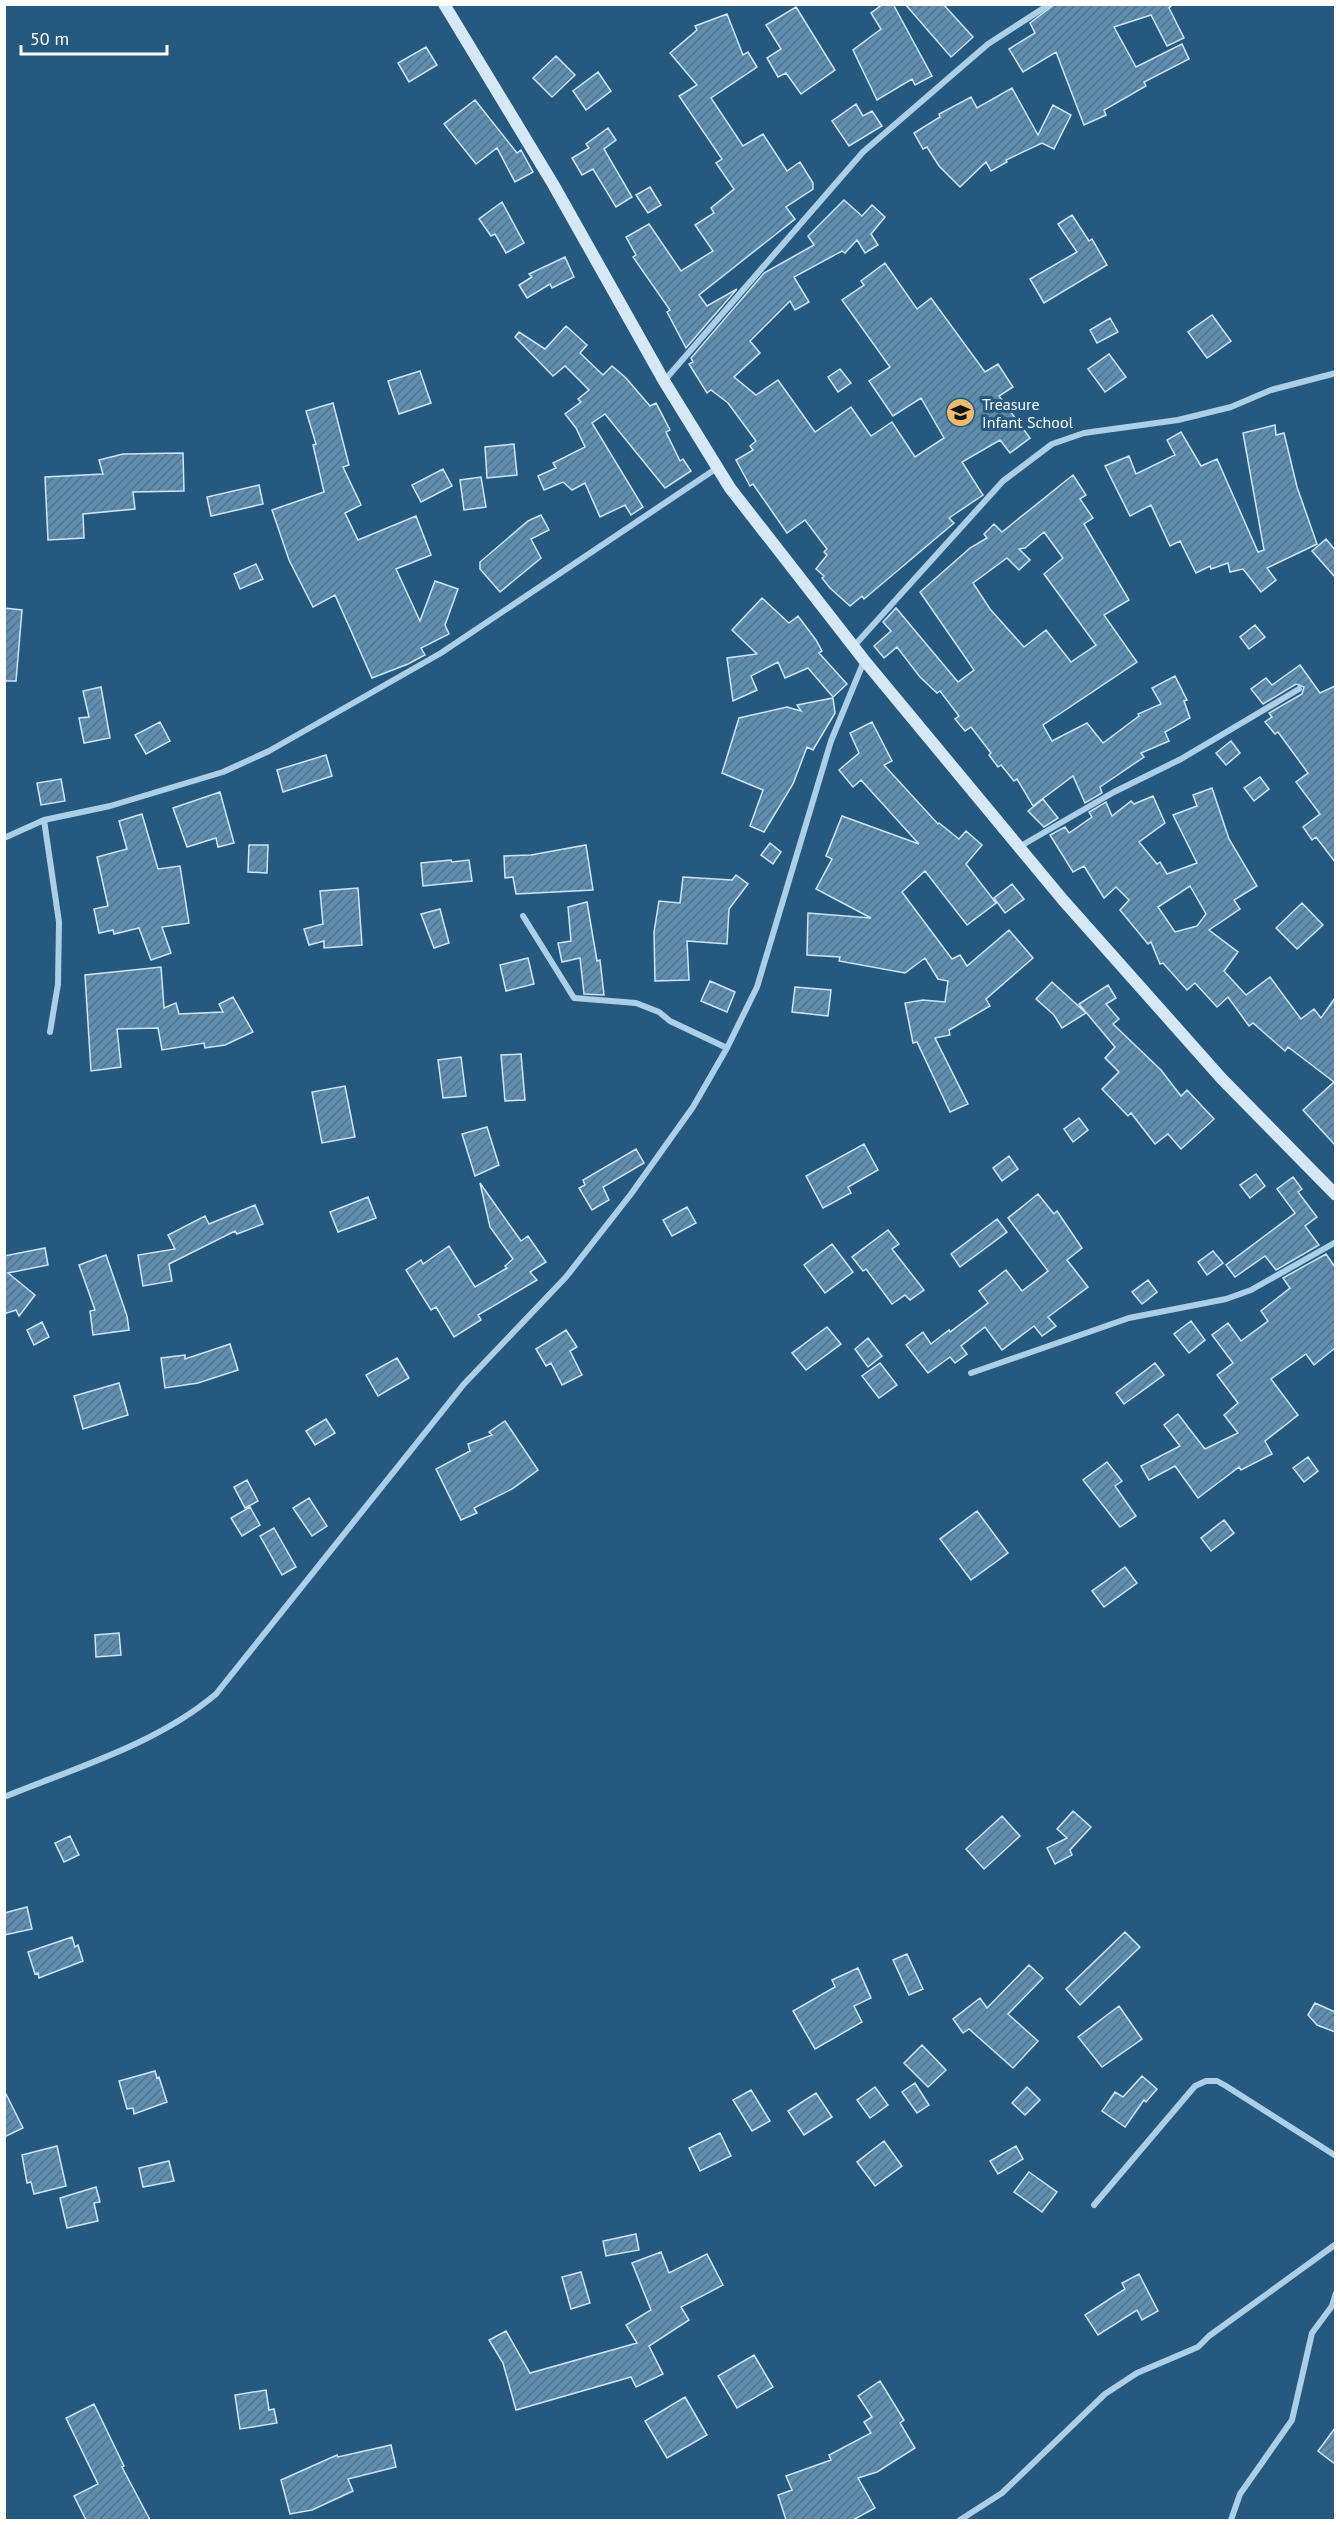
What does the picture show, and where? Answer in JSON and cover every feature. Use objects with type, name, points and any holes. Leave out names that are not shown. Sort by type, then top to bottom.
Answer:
[{"type":"street","points":[[444,4],[553,184],[664,381],[730,488],[864,660],[1018,848],[1222,1079],[1335,1195]]},
{"type":"street","points":[[664,381],[863,152],[988,44],[1050,4]]},
{"type":"street","points":[[854,646],[1003,482],[1052,444],[1084,433],[1178,420],[1232,407],[1270,390],[1335,373]]},
{"type":"street","points":[[4,838],[44,820],[143,797],[223,772],[269,751],[441,653],[718,468]]},
{"type":"street","points":[[4,1797],[131,1745],[201,1706],[216,1694],[464,1384],[566,1277],[631,1194],[693,1107],[728,1048],[757,987],[831,741],[864,660]]},
{"type":"street","points":[[1018,848],[1114,792],[1181,759],[1299,689]]},
{"type":"street","points":[[44,820],[59,922],[58,984],[50,1032]]},
{"type":"street","points":[[523,916],[574,998],[636,1004],[659,1012],[670,1021],[728,1048]]},
{"type":"street","points":[[971,1372],[1129,1318],[1226,1299],[1251,1290],[1335,1242]]},
{"type":"street","points":[[1094,2205],[1178,2102],[1195,2086],[1206,2081],[1217,2081],[1226,2086],[1335,2156]]},
{"type":"street","points":[[960,2520],[1002,2493],[1111,2390],[1137,2373],[1198,2347],[1209,2336],[1335,2244]]},
{"type":"street","points":[[1231,2520],[1240,2494],[1292,2420],[1312,2333],[1332,2306],[1335,2293]]},
{"type":"building","points":[[883,4],[893,4],[932,76],[915,85],[912,79],[877,100],[853,50],[881,29],[871,13]]},
{"type":"building","points":[[905,4],[943,4],[973,37],[951,57]]},
{"type":"building","points":[[1055,4],[1173,4],[1169,8],[1184,38],[1167,46],[1151,15],[1114,27],[1136,67],[1182,44],[1189,59],[1144,82],[1146,86],[1104,110],[1106,115],[1084,125],[1056,52],[1023,72],[1009,49],[1035,33],[1030,23]]},
{"type":"building","points":[[796,7],[835,70],[801,94],[786,73],[778,77],[767,58],[781,49],[766,25]]},
{"type":"building","points":[[727,14],[743,55],[748,52],[757,67],[711,98],[743,146],[763,134],[787,171],[800,162],[813,183],[813,189],[786,207],[795,219],[699,295],[707,306],[737,289],[686,348],[667,312],[670,310],[633,257],[636,255],[626,237],[649,224],[681,271],[713,251],[695,225],[714,213],[711,208],[734,189],[716,163],[722,159],[679,96],[697,85],[670,53],[697,30],[695,26]]},
{"type":"building","points":[[426,47],[437,65],[409,82],[398,63]]},
{"type":"building","points":[[556,56],[575,75],[552,97],[533,78]]},
{"type":"building","points":[[598,72],[611,91],[586,110],[573,91]]},
{"type":"building","points":[[1012,88],[1038,135],[1053,105],[1071,115],[1054,149],[1042,143],[1006,160],[1007,162],[991,171],[986,162],[960,187],[939,166],[927,147],[923,149],[914,133],[940,117],[939,114],[971,97],[977,108]]},
{"type":"building","points":[[475,100],[517,153],[521,150],[533,172],[515,182],[497,148],[476,164],[444,124]]},
{"type":"building","points":[[856,104],[863,116],[872,111],[882,126],[849,146],[832,121]]},
{"type":"building","points":[[608,128],[616,140],[604,149],[632,197],[616,207],[593,169],[582,175],[572,158],[589,148],[586,144]]},
{"type":"building","points":[[650,187],[661,205],[648,213],[636,195]]},
{"type":"building","points":[[844,200],[862,216],[872,205],[885,217],[871,234],[878,245],[865,253],[857,240],[845,253],[842,251],[794,277],[809,302],[795,310],[790,301],[750,341],[760,353],[734,377],[756,395],[778,380],[815,432],[851,407],[871,436],[892,422],[915,457],[944,438],[921,398],[893,416],[869,381],[890,367],[842,300],[864,285],[861,281],[885,263],[917,309],[931,298],[985,372],[998,364],[1013,387],[999,396],[1030,438],[1010,453],[1000,440],[962,462],[983,495],[949,518],[954,523],[864,599],[862,596],[850,606],[830,588],[822,578],[824,576],[816,569],[827,555],[824,552],[827,549],[805,520],[787,533],[753,484],[750,486],[736,460],[753,450],[750,446],[756,441],[728,403],[711,390],[707,393],[689,364],[693,362],[691,358],[764,273],[814,245],[808,236]]},
{"type":"building","points":[[502,202],[524,243],[506,253],[495,234],[491,236],[479,219]]},
{"type":"building","points":[[1072,215],[1089,241],[1092,239],[1107,265],[1044,303],[1030,279],[1077,252],[1058,224]]},
{"type":"building","points":[[565,257],[574,277],[552,288],[550,284],[527,298],[519,285],[532,277],[529,274]]},
{"type":"building","points":[[1212,315],[1231,341],[1207,358],[1188,332]]},
{"type":"building","points":[[1110,318],[1118,332],[1097,343],[1090,330]]},
{"type":"building","points":[[566,326],[587,345],[580,353],[603,375],[612,366],[626,378],[650,406],[656,403],[670,430],[666,432],[680,461],[683,459],[691,471],[665,488],[605,414],[592,423],[643,507],[631,515],[625,505],[600,517],[585,483],[572,490],[563,482],[544,490],[538,476],[556,468],[553,463],[585,447],[576,428],[565,414],[581,402],[578,399],[589,390],[565,366],[553,376],[515,337],[519,332],[545,349]]},
{"type":"building","points":[[1109,354],[1126,377],[1105,392],[1088,369]]},
{"type":"building","points":[[840,369],[851,383],[838,392],[828,377]]},
{"type":"building","points":[[420,371],[431,403],[399,414],[388,381]]},
{"type":"building","points":[[333,403],[349,465],[343,467],[361,505],[345,513],[358,540],[416,516],[431,555],[396,569],[420,621],[435,581],[458,589],[445,625],[449,634],[421,648],[425,655],[372,678],[335,595],[313,607],[289,560],[272,510],[324,492],[313,445],[316,444],[306,411]]},
{"type":"building","points":[[1275,425],[1276,435],[1284,433],[1297,487],[1317,544],[1267,568],[1276,580],[1261,592],[1243,569],[1230,572],[1228,563],[1211,569],[1210,566],[1196,573],[1180,541],[1170,546],[1151,505],[1130,516],[1105,466],[1129,456],[1136,474],[1175,455],[1167,440],[1181,432],[1201,466],[1217,459],[1258,552],[1264,550],[1243,433]]},
{"type":"building","points":[[514,444],[517,475],[487,478],[485,447]]},
{"type":"building","points":[[183,453],[184,491],[133,492],[135,509],[83,514],[84,538],[48,540],[45,477],[103,474],[99,460],[123,454]]},
{"type":"building","points":[[443,469],[452,486],[421,502],[412,485]]},
{"type":"building","points":[[1073,475],[1086,495],[1080,499],[1093,518],[1084,524],[1129,600],[1104,615],[1137,662],[1043,725],[1052,741],[1087,723],[1103,743],[1139,716],[1138,714],[1161,704],[1152,688],[1175,676],[1187,700],[1184,701],[1190,718],[1165,732],[1169,741],[1141,753],[1144,757],[1100,787],[1102,793],[1085,803],[1073,776],[1033,806],[1017,779],[1014,781],[1001,765],[998,767],[989,755],[991,753],[971,727],[965,731],[955,719],[959,716],[940,691],[937,693],[920,677],[897,647],[884,658],[874,646],[891,631],[883,622],[896,608],[958,682],[974,670],[920,592],[970,548],[987,538],[984,534],[994,524],[1002,532]],"holes":[[[1044,532],[1063,558],[1044,574],[1096,645],[1071,662],[1046,630],[1024,647],[990,609],[973,583],[1007,558],[1019,570],[1030,560],[1019,549],[1025,548]]]},
{"type":"building","points":[[481,477],[486,507],[464,510],[460,480]]},
{"type":"building","points":[[259,485],[263,504],[211,516],[207,497]]},
{"type":"building","points":[[541,515],[549,530],[531,539],[541,558],[500,592],[480,569],[480,562],[528,521]]},
{"type":"building","points":[[1326,539],[1335,550],[1335,577],[1312,551]]},
{"type":"building","points":[[256,564],[263,579],[240,589],[234,574]]},
{"type":"building","points":[[762,598],[789,623],[798,616],[816,640],[822,651],[819,653],[847,684],[833,697],[808,668],[785,678],[778,662],[751,676],[757,690],[733,701],[727,658],[757,654],[732,630]]},
{"type":"building","points":[[4,608],[22,610],[16,681],[4,681]]},
{"type":"building","points":[[1255,625],[1265,637],[1249,649],[1240,637]]},
{"type":"building","points":[[1300,665],[1320,693],[1335,686],[1335,862],[1316,837],[1312,840],[1303,827],[1320,814],[1296,782],[1308,773],[1278,732],[1275,734],[1265,722],[1272,717],[1269,713],[1302,694],[1304,687],[1296,684],[1263,704],[1251,689],[1266,678],[1272,685]]},
{"type":"building","points":[[101,687],[110,738],[84,743],[79,718],[89,717],[83,691]]},
{"type":"building","points":[[833,698],[835,713],[813,750],[807,747],[793,784],[764,832],[750,826],[763,790],[722,773],[739,718],[787,707],[801,711],[797,705]]},
{"type":"building","points":[[160,722],[170,741],[146,754],[135,735]]},
{"type":"building","points":[[872,722],[892,761],[884,765],[938,824],[959,839],[966,831],[982,845],[966,864],[996,903],[967,925],[925,871],[902,892],[952,959],[960,955],[967,966],[1009,930],[1033,958],[986,999],[990,1006],[949,1030],[950,1035],[935,1038],[968,1104],[950,1112],[917,1042],[913,1043],[905,1003],[923,1000],[945,1002],[948,981],[938,979],[925,958],[905,973],[839,961],[840,957],[807,955],[808,913],[871,918],[816,889],[832,859],[826,856],[842,816],[919,844],[861,780],[853,787],[839,770],[859,753],[850,733]]},
{"type":"building","points":[[1231,741],[1240,753],[1226,765],[1216,753]]},
{"type":"building","points":[[326,755],[332,776],[283,792],[277,770]]},
{"type":"building","points":[[1260,777],[1269,789],[1254,801],[1244,788]]},
{"type":"building","points":[[61,779],[65,801],[41,805],[37,783]]},
{"type":"building","points":[[1212,788],[1229,839],[1257,886],[1234,900],[1240,909],[1209,930],[1238,952],[1224,971],[1246,995],[1270,977],[1301,1019],[1314,1009],[1321,1018],[1335,998],[1335,1145],[1303,1110],[1334,1082],[1288,1047],[1285,1051],[1253,1023],[1249,1026],[1228,997],[1217,1007],[1195,983],[1187,990],[1163,963],[1160,964],[1151,942],[1148,944],[1120,910],[1129,900],[1116,887],[1104,898],[1084,866],[1073,872],[1050,835],[1065,827],[1069,833],[1092,817],[1089,812],[1106,802],[1112,816],[1131,801],[1134,804],[1153,796],[1165,823],[1139,842],[1157,864],[1160,862],[1167,874],[1197,863],[1173,815],[1197,806],[1193,795]],"holes":[[[1190,886],[1206,914],[1197,926],[1175,932],[1158,907]]]},
{"type":"building","points":[[220,792],[234,843],[218,847],[216,838],[187,847],[173,808]]},
{"type":"building","points":[[1043,799],[1058,818],[1044,827],[1028,811]]},
{"type":"building","points":[[142,814],[158,869],[180,866],[189,923],[162,927],[171,953],[151,960],[139,928],[114,934],[113,930],[99,933],[94,909],[108,906],[97,857],[127,849],[119,821]]},
{"type":"building","points":[[770,843],[781,852],[773,864],[761,855]]},
{"type":"building","points":[[249,845],[268,845],[267,873],[248,872]]},
{"type":"building","points":[[586,845],[593,890],[516,894],[513,877],[505,878],[504,856],[531,855]]},
{"type":"building","points":[[451,860],[452,862],[469,860],[472,881],[423,886],[421,863]]},
{"type":"building","points":[[736,875],[748,884],[729,909],[727,944],[687,941],[689,980],[655,981],[654,932],[659,901],[680,903],[683,877],[732,880]]},
{"type":"building","points":[[1012,884],[1024,899],[1005,913],[994,898]]},
{"type":"building","points":[[358,888],[362,945],[324,948],[324,941],[309,945],[304,929],[323,924],[320,891]]},
{"type":"building","points":[[587,902],[597,961],[600,960],[604,995],[584,994],[580,958],[562,962],[558,943],[571,941],[568,907]]},
{"type":"building","points":[[1302,903],[1323,925],[1297,949],[1276,928]]},
{"type":"building","points":[[440,909],[449,943],[434,948],[421,914]]},
{"type":"building","points":[[528,958],[534,984],[506,991],[500,965]]},
{"type":"building","points":[[161,967],[164,1008],[176,1003],[179,1014],[223,1012],[219,1004],[233,997],[253,1032],[225,1045],[205,1048],[204,1043],[162,1050],[158,1028],[117,1029],[121,1067],[91,1071],[85,975]]},
{"type":"building","points":[[710,981],[735,992],[727,1012],[701,1001]]},
{"type":"building","points":[[1052,982],[1086,1013],[1062,1028],[1054,1015],[1036,999]]},
{"type":"building","points":[[1108,985],[1116,998],[1106,1004],[1119,1019],[1113,1024],[1161,1070],[1181,1096],[1187,1090],[1214,1119],[1181,1149],[1168,1134],[1155,1144],[1131,1113],[1128,1116],[1102,1089],[1119,1072],[1105,1058],[1115,1047],[1079,1004]]},
{"type":"building","points":[[795,987],[831,990],[828,1016],[792,1012]]},
{"type":"building","points":[[521,1054],[525,1100],[505,1101],[501,1055]]},
{"type":"building","points":[[461,1057],[466,1096],[443,1098],[438,1060]]},
{"type":"building","points":[[345,1086],[355,1137],[322,1143],[312,1092]]},
{"type":"building","points":[[1079,1118],[1088,1130],[1073,1142],[1064,1129]]},
{"type":"building","points":[[487,1127],[499,1165],[475,1176],[462,1134]]},
{"type":"building","points":[[864,1144],[878,1170],[848,1187],[851,1193],[823,1208],[806,1176]]},
{"type":"building","points":[[636,1149],[644,1163],[603,1187],[609,1200],[592,1210],[579,1188],[585,1185],[583,1180]]},
{"type":"building","points":[[1009,1156],[1018,1169],[1002,1181],[993,1168]]},
{"type":"building","points":[[1256,1174],[1265,1186],[1250,1198],[1240,1185]]},
{"type":"building","points":[[1293,1177],[1302,1189],[1298,1192],[1317,1217],[1305,1226],[1319,1245],[1276,1270],[1265,1256],[1235,1277],[1226,1265],[1295,1213],[1277,1189]]},
{"type":"building","points":[[480,1183],[521,1241],[528,1236],[546,1262],[530,1272],[537,1280],[478,1315],[481,1320],[454,1337],[436,1307],[431,1310],[406,1270],[421,1260],[423,1264],[449,1246],[475,1287],[507,1268],[505,1266],[513,1259],[490,1227]]},
{"type":"building","points":[[1038,1194],[1054,1214],[1057,1211],[1082,1248],[1067,1260],[1088,1287],[1048,1317],[1056,1326],[1042,1336],[1034,1326],[1002,1350],[985,1327],[961,1346],[967,1354],[955,1363],[950,1357],[928,1373],[906,1345],[923,1332],[931,1344],[949,1330],[950,1332],[988,1303],[979,1291],[1006,1270],[1022,1291],[1048,1271],[1008,1218]]},
{"type":"building","points":[[368,1197],[376,1218],[338,1232],[330,1212]]},
{"type":"building","points":[[255,1205],[263,1224],[237,1234],[235,1231],[169,1264],[172,1281],[143,1286],[138,1255],[175,1249],[168,1235],[205,1216],[209,1224]]},
{"type":"building","points":[[687,1207],[696,1223],[672,1236],[663,1220]]},
{"type":"building","points":[[997,1219],[1007,1232],[960,1267],[951,1254]]},
{"type":"building","points":[[888,1230],[899,1244],[892,1249],[924,1290],[910,1300],[905,1295],[892,1304],[866,1269],[863,1271],[852,1257]]},
{"type":"building","points":[[832,1244],[853,1272],[825,1293],[804,1265]]},
{"type":"building","points":[[45,1248],[48,1265],[8,1273],[35,1295],[19,1316],[16,1310],[4,1314],[4,1256]]},
{"type":"building","points":[[1213,1251],[1223,1263],[1207,1275],[1198,1262]]},
{"type":"building","points":[[1326,1254],[1335,1267],[1335,1348],[1314,1365],[1306,1354],[1271,1379],[1298,1415],[1265,1441],[1272,1454],[1241,1470],[1239,1467],[1198,1498],[1175,1466],[1149,1480],[1141,1466],[1180,1446],[1164,1425],[1178,1414],[1205,1449],[1238,1433],[1224,1415],[1238,1403],[1217,1375],[1233,1363],[1212,1335],[1228,1323],[1241,1341],[1268,1321],[1261,1311],[1290,1288],[1283,1278]]},
{"type":"building","points":[[106,1255],[127,1316],[129,1330],[93,1335],[90,1311],[95,1310],[79,1265]]},
{"type":"building","points":[[1148,1280],[1157,1292],[1142,1304],[1132,1292]]},
{"type":"building","points":[[1191,1321],[1205,1340],[1189,1353],[1174,1334]]},
{"type":"building","points":[[42,1322],[49,1337],[34,1345],[27,1330]]},
{"type":"building","points":[[827,1327],[841,1344],[806,1370],[792,1353]]},
{"type":"building","points":[[566,1330],[577,1347],[570,1351],[582,1375],[562,1385],[551,1363],[546,1366],[536,1349]]},
{"type":"building","points":[[868,1338],[882,1356],[868,1367],[855,1349]]},
{"type":"building","points":[[230,1344],[238,1370],[198,1383],[165,1388],[161,1358],[185,1355],[185,1359]]},
{"type":"building","points":[[397,1358],[409,1378],[378,1396],[366,1375]]},
{"type":"building","points":[[880,1363],[897,1385],[879,1398],[862,1376]]},
{"type":"building","points":[[1155,1363],[1164,1375],[1124,1404],[1116,1393]]},
{"type":"building","points":[[119,1383],[128,1415],[83,1429],[74,1396]]},
{"type":"building","points":[[326,1419],[335,1433],[315,1445],[306,1431]]},
{"type":"building","points":[[505,1421],[538,1470],[512,1489],[474,1508],[477,1513],[461,1520],[436,1469],[470,1451],[468,1444],[492,1435],[489,1432]]},
{"type":"building","points":[[1308,1457],[1318,1471],[1304,1482],[1293,1468]]},
{"type":"building","points":[[1107,1462],[1122,1481],[1115,1486],[1136,1516],[1120,1527],[1083,1480]]},
{"type":"building","points":[[247,1480],[258,1501],[245,1508],[234,1487]]},
{"type":"building","points":[[309,1498],[327,1526],[312,1536],[293,1508]]},
{"type":"building","points":[[250,1507],[260,1525],[242,1536],[231,1518]]},
{"type":"building","points":[[977,1511],[1008,1553],[971,1580],[940,1539]]},
{"type":"building","points":[[1224,1520],[1234,1533],[1211,1551],[1201,1538]]},
{"type":"building","points":[[274,1528],[296,1567],[282,1575],[260,1536]]},
{"type":"building","points":[[1125,1567],[1137,1583],[1104,1607],[1092,1591]]},
{"type":"building","points":[[119,1633],[121,1655],[96,1657],[95,1635]]},
{"type":"building","points":[[1073,1811],[1091,1827],[1070,1850],[1072,1855],[1055,1864],[1047,1848],[1067,1838],[1057,1829]]},
{"type":"building","points":[[1002,1816],[1020,1836],[984,1869],[966,1849]]},
{"type":"building","points":[[70,1836],[79,1855],[64,1862],[55,1843]]},
{"type":"building","points":[[27,1907],[32,1929],[4,1935],[4,1913]]},
{"type":"building","points":[[1125,1932],[1140,1947],[1080,2005],[1066,1989]]},
{"type":"building","points":[[72,1937],[75,1947],[78,1945],[83,1961],[39,1978],[38,1973],[35,1974],[28,1952]]},
{"type":"building","points":[[907,1954],[923,1989],[909,1995],[893,1960]]},
{"type":"building","points":[[1029,1965],[1043,1978],[1008,2014],[1038,2041],[1013,2068],[969,2029],[963,2033],[953,2019],[980,1998],[987,2008]]},
{"type":"building","points":[[858,1968],[871,1998],[854,2006],[862,2022],[815,2049],[793,2011],[835,1987],[832,1980]]},
{"type":"building","points":[[1315,2003],[1335,2012],[1335,2032],[1317,2025],[1308,2015]]},
{"type":"building","points":[[1119,2006],[1142,2039],[1102,2067],[1078,2037]]},
{"type":"building","points":[[922,2045],[946,2070],[928,2087],[904,2063]]},
{"type":"building","points":[[155,2071],[167,2102],[134,2114],[133,2108],[127,2109],[119,2081]]},
{"type":"building","points":[[1142,2076],[1157,2089],[1146,2102],[1144,2100],[1125,2127],[1102,2111],[1115,2092],[1123,2097]]},
{"type":"building","points":[[915,2083],[929,2105],[917,2113],[902,2092]]},
{"type":"building","points":[[875,2087],[888,2105],[870,2118],[857,2100]]},
{"type":"building","points":[[1027,2087],[1040,2100],[1025,2115],[1012,2103]]},
{"type":"building","points":[[4,2090],[23,2128],[4,2137]]},
{"type":"building","points":[[751,2090],[770,2121],[752,2131],[733,2100]]},
{"type":"building","points":[[816,2093],[832,2117],[804,2135],[788,2111]]},
{"type":"building","points":[[720,2133],[731,2156],[700,2171],[689,2148]]},
{"type":"building","points":[[884,2141],[902,2166],[875,2186],[857,2162]]},
{"type":"building","points":[[57,2146],[66,2186],[34,2194],[31,2182],[27,2183],[22,2155]]},
{"type":"building","points":[[1016,2146],[1023,2159],[998,2174],[990,2161]]},
{"type":"building","points":[[169,2161],[174,2181],[143,2187],[139,2168]]},
{"type":"building","points":[[1029,2172],[1057,2192],[1042,2212],[1014,2192]]},
{"type":"building","points":[[96,2187],[100,2202],[94,2203],[98,2221],[67,2228],[60,2198]]},
{"type":"building","points":[[636,2234],[639,2250],[606,2256],[603,2241]]},
{"type":"building","points":[[661,2252],[669,2273],[707,2254],[723,2285],[681,2307],[689,2320],[649,2346],[663,2374],[636,2387],[631,2377],[516,2410],[503,2363],[489,2340],[506,2331],[530,2373],[637,2343],[626,2325],[651,2310],[632,2263]]},
{"type":"building","points":[[581,2272],[590,2303],[571,2309],[562,2277]]},
{"type":"building","points":[[1139,2274],[1158,2311],[1142,2320],[1137,2310],[1098,2335],[1085,2315],[1125,2289],[1122,2283]]},
{"type":"building","points":[[754,2355],[773,2387],[737,2408],[718,2376]]},
{"type":"building","points":[[880,2381],[904,2420],[900,2423],[915,2448],[877,2472],[858,2478],[875,2508],[853,2520],[786,2520],[778,2495],[792,2490],[786,2476],[831,2460],[829,2455],[871,2433],[864,2422],[872,2417],[858,2396]]},
{"type":"building","points":[[266,2390],[269,2410],[274,2409],[277,2423],[240,2429],[235,2395]]},
{"type":"building","points":[[685,2397],[707,2435],[667,2458],[645,2421]]},
{"type":"building","points":[[94,2404],[124,2466],[122,2467],[150,2520],[86,2520],[74,2496],[98,2484],[66,2418]]},
{"type":"building","points":[[1335,2428],[1335,2464],[1318,2451]]},
{"type":"building","points":[[391,2445],[396,2467],[348,2479],[353,2491],[312,2510],[290,2514],[281,2480],[337,2455],[338,2457]]},
{"type":"place","name":"Treasure Infant School","points":[[961,413]]}]
